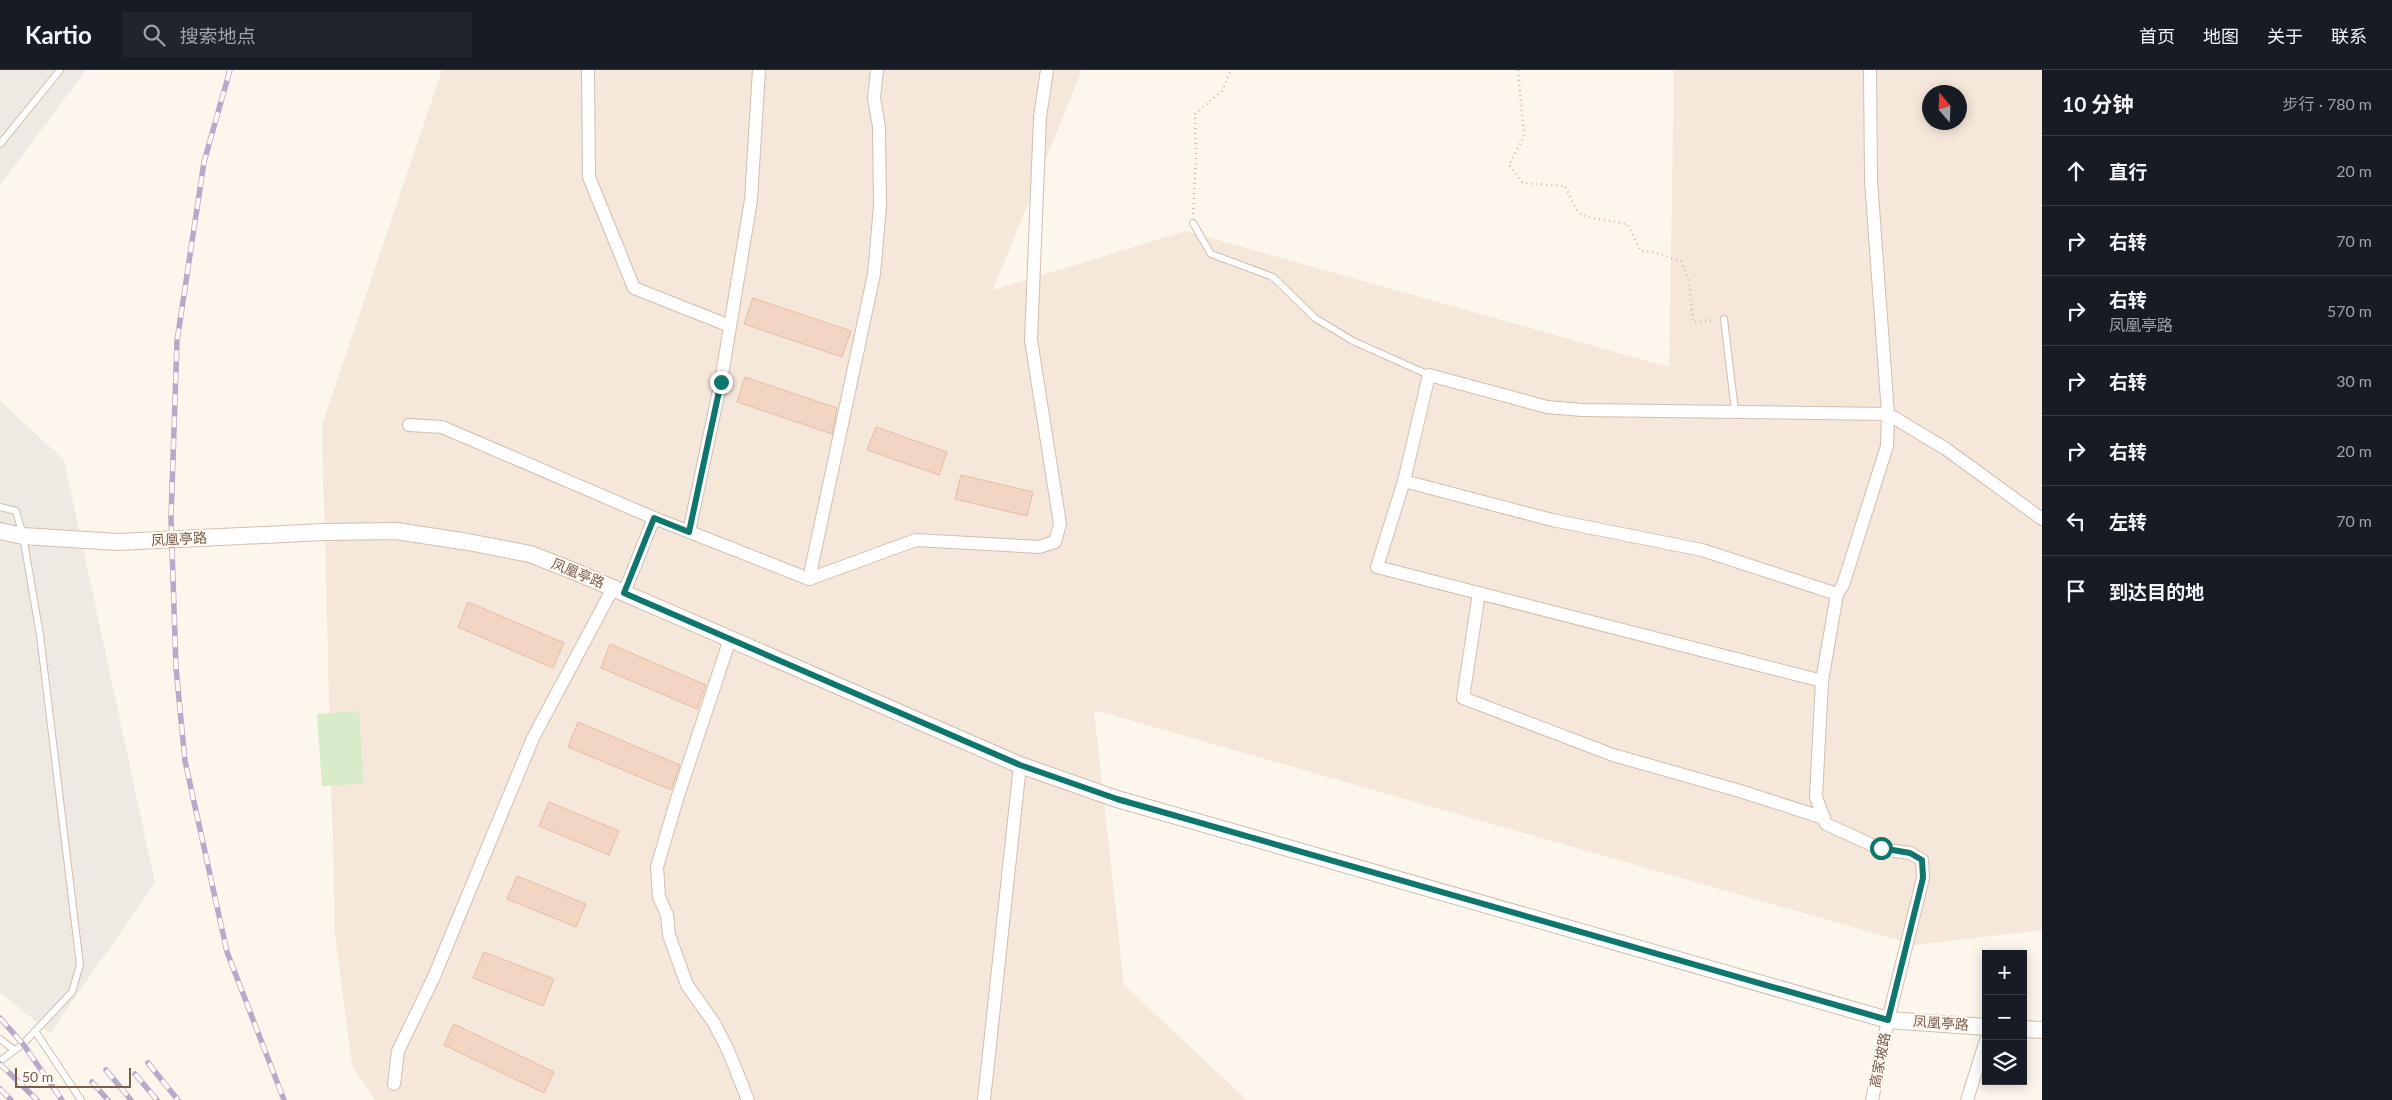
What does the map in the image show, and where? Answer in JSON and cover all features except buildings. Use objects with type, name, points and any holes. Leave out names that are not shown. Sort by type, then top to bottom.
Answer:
[{"type":"street","points":[[588,70],[589,177],[634,288],[730,326]]},
{"type":"street","points":[[689,532],[721,382],[751,200],[759,70]]},
{"type":"street","points":[[809,579],[874,274],[880,206],[879,127],[874,98],[877,70]]},
{"type":"street","points":[[409,425],[442,427],[654,518],[809,579],[916,540],[1039,547],[1054,542],[1060,524],[1030,340],[1040,118],[1047,70]]},
{"type":"street","points":[[1824,818],[1816,797],[1822,681],[1837,594],[1843,585],[1887,446],[1888,414],[1871,180],[1870,70]]},
{"type":"street","points":[[1822,681],[1378,568],[1404,482],[1429,375],[1547,407],[1582,410],[1888,414],[1946,449],[2042,519]]},
{"type":"street","points":[[1404,482],[1552,520],[1702,550],[1837,594]]},
{"type":"street","points":[[394,1084],[398,1051],[433,979],[533,738],[619,590],[654,518]]},
{"type":"street","name":"凤凰亭路","points":[[0,531],[24,536],[118,542],[324,532],[396,531],[530,554],[619,590],[1020,765],[1117,799],[1888,1020],[1982,1027]]},
{"type":"street","points":[[1480,593],[1463,698],[1613,755],[1740,791],[1824,818]]},
{"type":"street","points":[[730,639],[677,799],[657,867],[659,898],[667,915],[669,935],[687,985],[714,1023],[728,1050],[748,1100]]},
{"type":"street","points":[[984,1100],[1020,765]]},
{"type":"street","name":"高家坡路","points":[[1824,818],[1826,824],[1881,848],[1910,853],[1922,860],[1923,878],[1888,1020],[1872,1100]]},
{"type":"street","points":[[2027,1029],[2042,1030]]},
{"type":"street","points":[[1967,1100],[1982,1053]]},
{"type":"lane","points":[[0,144],[60,70]]},
{"type":"lane","points":[[1193,223],[1212,254],[1274,277],[1315,318],[1353,341],[1429,375]]},
{"type":"lane","points":[[1724,319],[1735,411]]},
{"type":"lane","points":[[0,507],[16,511],[24,536],[40,635],[80,965],[72,992],[35,1030],[0,1061]]},
{"type":"lane","points":[[35,1030],[81,1100]]},
{"type":"lane","points":[[0,1039],[14,1050]]},
{"type":"path","points":[[1193,223],[1196,156],[1195,114],[1222,91],[1231,70]]},
{"type":"path","points":[[1518,70],[1524,136],[1509,165],[1523,183],[1565,186],[1579,212],[1593,219],[1616,220],[1628,225],[1641,251],[1681,260],[1689,281],[1693,322],[1724,319]]},
{"type":"shaded area","points":[[0,70],[86,70],[0,185]]},
{"type":"shaded area","points":[[442,70],[1082,70],[993,290],[1186,231],[1669,367],[1674,70],[2042,70],[2042,930],[1915,945],[1094,710],[1124,985],[1247,1100],[375,1100],[352,1066],[335,934],[322,425]]},
{"type":"shaded area","points":[[0,401],[64,460],[155,883],[50,1033],[0,992]]},
{"type":"green space","points":[[359,711],[364,784],[322,786],[317,714]]},
{"type":"railway","points":[[230,70],[204,162],[177,341],[171,518],[176,668],[185,761],[227,952],[284,1100]]},
{"type":"railway","points":[[0,1018],[23,1044],[62,1100]]},
{"type":"railway","points":[[148,1063],[178,1100]]},
{"type":"railway","points":[[0,1064],[37,1100]]},
{"type":"railway","points":[[106,1070],[131,1100]]},
{"type":"railway","points":[[135,1074],[157,1100]]},
{"type":"railway","points":[[92,1082],[108,1100]]},
{"type":"railway","points":[[0,1089],[11,1100]]},
{"type":"route","points":[[721,382],[689,532],[654,518],[624,593],[1020,765],[1117,799],[1888,1020],[1923,878],[1922,860],[1910,853],[1881,848]]}]
